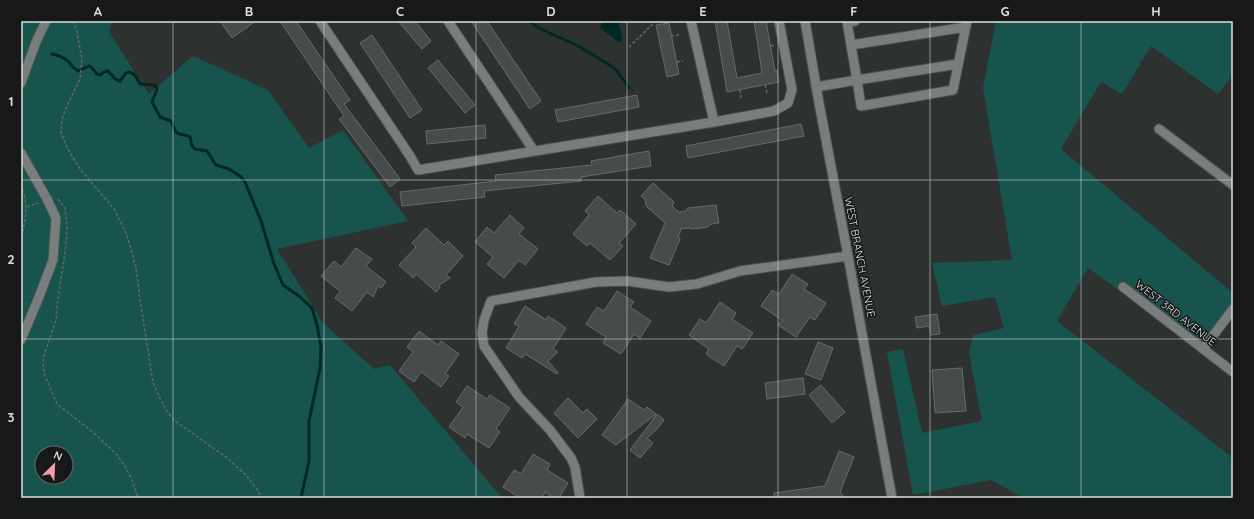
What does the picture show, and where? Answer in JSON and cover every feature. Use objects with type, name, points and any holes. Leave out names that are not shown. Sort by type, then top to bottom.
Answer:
[{"type":"street","points":[[21,83],[36,42],[46,21]]},
{"type":"street","points":[[320,21],[418,170],[774,111],[788,103],[792,90],[779,21]]},
{"type":"street","points":[[448,21],[534,151]]},
{"type":"street","points":[[691,21],[714,122]]},
{"type":"street","name":"WEST BRANCH AVENUE","points":[[805,21],[892,498]]},
{"type":"street","points":[[851,46],[966,24],[953,90],[861,106],[846,22],[855,21]]},
{"type":"street","points":[[816,87],[958,64]]},
{"type":"street","points":[[1159,128],[1233,185]]},
{"type":"street","points":[[21,153],[56,218],[53,260],[21,340]]},
{"type":"street","points":[[580,498],[575,467],[571,458],[550,430],[519,397],[484,346],[482,333],[484,320],[491,301],[596,282],[627,281],[669,287],[697,284],[740,271],[848,256]]},
{"type":"street","name":"WEST 3RD AVENUE","points":[[1123,287],[1233,372]]},
{"type":"street","points":[[1203,349],[1233,309]]},
{"type":"path","points":[[73,21],[77,32],[82,60],[80,79],[67,106],[62,120],[61,132],[67,148],[80,169],[114,209],[127,235],[136,268],[151,368],[158,394],[166,410],[176,421],[226,457],[247,476],[259,492],[260,498]]},
{"type":"path","points":[[629,47],[656,21]]},
{"type":"path","points":[[672,36],[679,35]]},
{"type":"path","points":[[677,62],[683,61]]},
{"type":"path","points":[[765,85],[767,94]]},
{"type":"path","points":[[740,90],[741,98]]},
{"type":"path","points":[[21,185],[27,207],[21,239]]},
{"type":"path","points":[[27,207],[54,196],[61,201],[65,208],[68,226],[56,320],[42,359],[44,373],[57,404],[94,433],[117,455],[125,466],[132,480],[138,498]]},
{"type":"shaded area","points":[[21,21],[112,21],[109,32],[149,94],[193,56],[268,90],[309,148],[343,130],[408,221],[277,249],[323,323],[374,369],[390,365],[502,498],[21,498]]},
{"type":"shaded area","points":[[603,21],[619,21],[622,39],[620,43],[600,28]]},
{"type":"shaded area","points":[[996,21],[1233,21],[1233,74],[1218,94],[1151,46],[1122,94],[1101,82],[1061,149],[1233,293],[1233,314],[1204,351],[1088,268],[1057,321],[1233,458],[1233,498],[1024,498],[991,480],[913,495],[887,352],[903,349],[922,433],[982,421],[969,353],[973,335],[1004,328],[995,297],[942,306],[932,263],[1012,260],[983,88]]},
{"type":"building","points":[[220,21],[256,21],[232,38]]},
{"type":"building","points":[[280,21],[296,21],[350,100],[344,104],[400,179],[390,187],[339,119],[344,116]]},
{"type":"building","points":[[398,21],[415,21],[431,41],[422,49]]},
{"type":"building","points":[[471,21],[487,21],[541,101],[530,109]]},
{"type":"building","points":[[715,21],[727,21],[737,78],[762,73],[754,21],[766,21],[775,71],[777,70],[779,82],[727,92]]},
{"type":"building","points":[[669,23],[679,74],[667,77],[656,25]]},
{"type":"building","points":[[372,35],[422,110],[410,118],[360,43]]},
{"type":"building","points":[[438,60],[475,105],[465,113],[428,68]]},
{"type":"building","points":[[637,95],[639,107],[558,122],[555,110]]},
{"type":"building","points":[[801,124],[804,136],[688,158],[686,146]]},
{"type":"building","points":[[485,125],[486,138],[427,144],[426,131]]},
{"type":"building","points":[[649,151],[651,166],[581,177],[581,181],[484,191],[485,197],[402,206],[400,192],[496,181],[495,175],[592,165],[591,161]]},
{"type":"building","points":[[653,183],[674,202],[672,206],[679,212],[686,211],[688,208],[716,205],[719,223],[711,224],[708,227],[681,229],[678,238],[680,239],[669,265],[650,258],[665,223],[646,206],[645,199],[641,196]]},
{"type":"building","points":[[598,196],[617,213],[620,210],[636,224],[619,243],[623,246],[610,260],[590,243],[587,246],[573,234],[589,215],[585,211]]},
{"type":"building","points":[[510,215],[524,228],[519,234],[538,249],[525,265],[519,260],[504,278],[487,264],[493,257],[475,242],[487,227],[494,233]]},
{"type":"building","points":[[426,228],[444,245],[448,241],[463,256],[446,275],[450,278],[439,285],[440,287],[436,292],[416,274],[413,278],[399,265],[416,247],[412,243]]},
{"type":"building","points":[[356,248],[372,259],[366,266],[386,282],[381,288],[378,286],[373,297],[367,292],[352,311],[335,298],[340,291],[321,276],[334,261],[341,267]]},
{"type":"building","points":[[792,274],[808,284],[804,289],[826,303],[815,320],[810,317],[796,337],[778,325],[782,320],[761,306],[772,290],[779,294]]},
{"type":"building","points":[[617,291],[634,302],[630,307],[651,321],[640,338],[634,334],[621,354],[603,343],[606,337],[586,324],[597,307],[604,311]]},
{"type":"building","points":[[720,302],[736,313],[732,319],[753,333],[742,349],[737,346],[724,366],[706,354],[709,349],[689,335],[700,319],[706,323]]},
{"type":"building","points":[[525,306],[546,320],[548,316],[566,328],[553,349],[558,352],[548,361],[558,373],[557,374],[525,354],[522,358],[506,348],[519,326],[514,324]]},
{"type":"building","points":[[937,314],[940,334],[931,335],[929,326],[917,328],[915,317]]},
{"type":"building","points":[[419,331],[438,345],[441,341],[459,354],[445,374],[449,376],[441,387],[421,372],[414,382],[399,371],[413,352],[407,347]]},
{"type":"building","points":[[818,342],[833,348],[821,380],[805,374]]},
{"type":"building","points":[[962,368],[966,411],[935,413],[932,370]]},
{"type":"building","points":[[803,378],[805,394],[767,399],[765,383]]},
{"type":"building","points":[[821,385],[845,412],[832,423],[809,395]]},
{"type":"building","points":[[467,386],[487,399],[490,395],[510,408],[496,429],[500,432],[489,448],[467,434],[465,438],[449,427],[463,407],[456,402]]},
{"type":"building","points":[[568,398],[583,413],[587,409],[597,419],[578,438],[554,413]]},
{"type":"building","points":[[628,399],[644,410],[647,407],[656,414],[616,445],[602,435]]},
{"type":"building","points":[[657,414],[664,420],[647,438],[653,443],[640,458],[630,450]]},
{"type":"building","points":[[839,451],[854,457],[840,492],[845,498],[774,498],[774,493],[825,486]]},
{"type":"building","points":[[533,454],[550,464],[547,470],[568,483],[559,498],[554,498],[545,492],[542,498],[520,498],[503,487],[514,470],[521,474]]},
{"type":"waterway","points":[[529,21],[539,28],[580,47],[608,64],[616,70],[629,88]]},
{"type":"waterway","points":[[52,54],[60,56],[68,61],[73,68],[78,71],[89,66],[100,75],[108,71],[115,79],[120,81],[126,73],[130,72],[135,75],[140,84],[155,85],[157,89],[152,102],[160,117],[171,121],[175,131],[181,135],[190,137],[192,146],[195,149],[207,151],[216,165],[229,169],[240,176],[245,182],[261,221],[274,264],[283,285],[299,296],[312,308],[321,347],[320,368],[309,421],[309,461],[301,498]]}]
